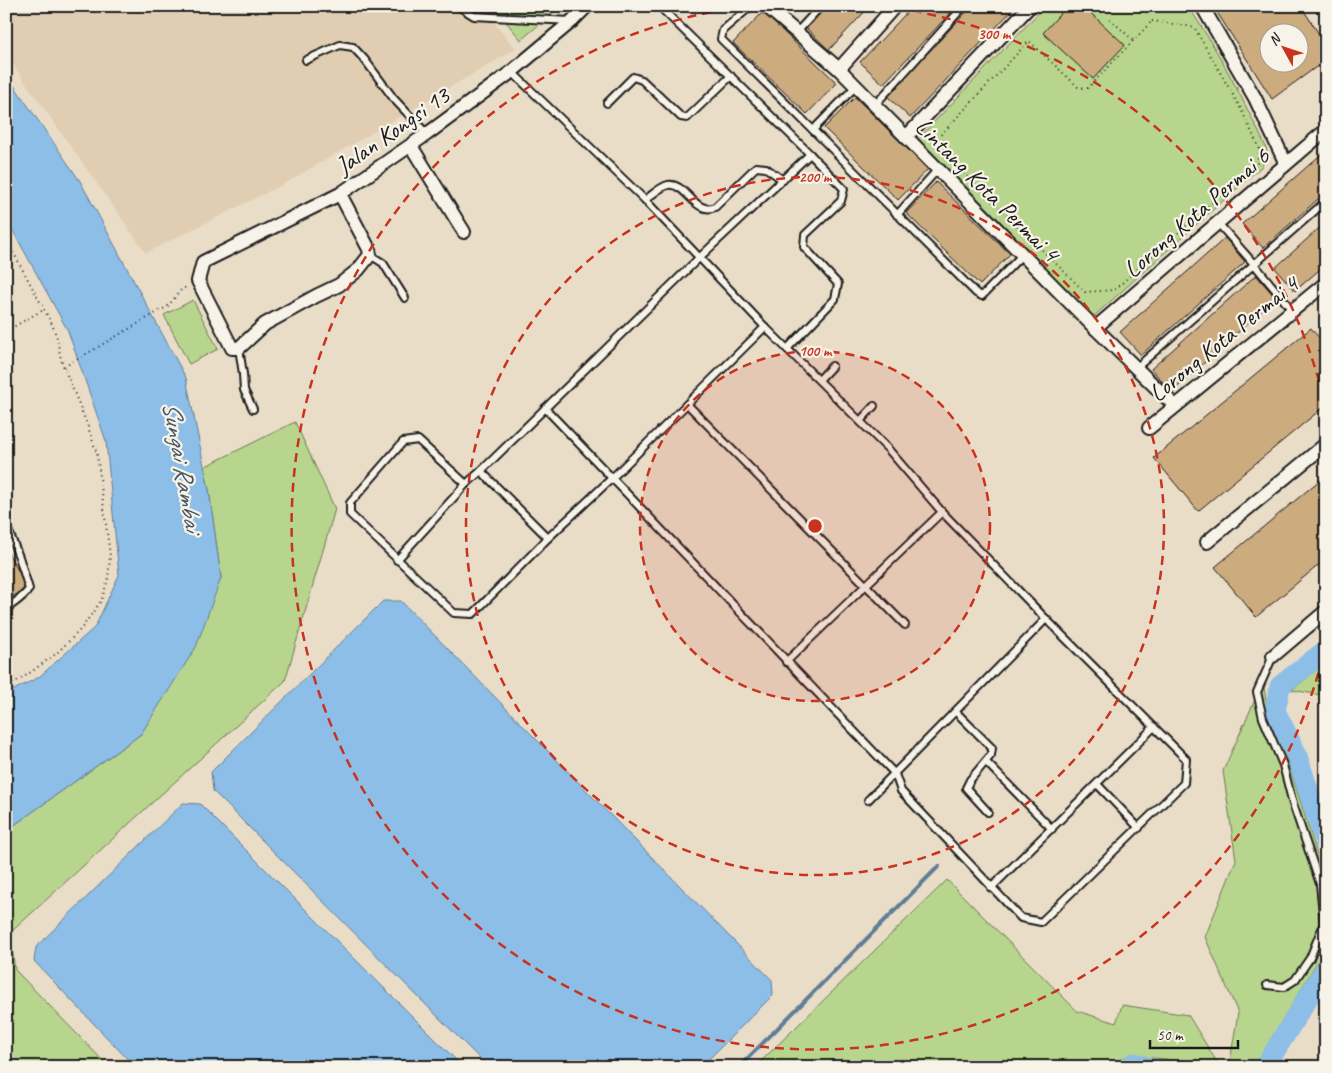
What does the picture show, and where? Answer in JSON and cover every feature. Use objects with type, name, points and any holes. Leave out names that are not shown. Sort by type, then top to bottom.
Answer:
[{"type":"street","name":"Jalan Kongsi 13","points":[[198,281],[203,262],[340,194],[411,146],[512,72],[587,6]]},
{"type":"street","name":"Lintang Kota Permai 4","points":[[766,6],[798,32],[838,69],[1175,406]]},
{"type":"street","points":[[838,69],[895,6]]},
{"type":"street","points":[[906,137],[1030,6]]},
{"type":"street","points":[[1202,6],[1255,98],[1286,164]]},
{"type":"street","name":"Lorong Kota Permai 6","points":[[1095,328],[1326,130]]},
{"type":"street","points":[[411,146],[464,232]]},
{"type":"street","points":[[198,281],[232,348],[239,348],[265,324],[339,285],[358,270],[370,255],[369,249],[340,194]]},
{"type":"street","name":"Lorong Kota Permai 4","points":[[1149,428],[1326,283]]},
{"type":"street","points":[[1207,542],[1326,444]]},
{"type":"street","points":[[1273,656],[1326,611]]},
{"type":"lane","points":[[458,6],[474,16],[572,21]]},
{"type":"lane","points":[[659,6],[810,154],[844,190],[841,201],[805,235],[804,247],[838,284],[834,299],[787,349]]},
{"type":"lane","points":[[751,6],[723,30],[721,39],[976,293],[982,296],[1022,255]]},
{"type":"lane","points":[[798,32],[821,6]]},
{"type":"lane","points":[[874,106],[964,6]]},
{"type":"lane","points":[[306,60],[340,45],[353,47],[394,99],[427,134]]},
{"type":"lane","points":[[512,72],[645,200],[765,327],[888,449],[942,512],[1186,759],[1184,783],[1041,922],[1020,918],[901,792],[895,774],[545,408]]},
{"type":"lane","points":[[607,103],[633,77],[642,80],[680,117],[687,118],[731,76]]},
{"type":"lane","points":[[813,130],[854,87]]},
{"type":"lane","points":[[398,560],[466,484],[810,154]]},
{"type":"lane","points":[[645,200],[664,186],[671,184],[679,187],[702,208],[709,210],[715,207],[756,168],[766,168],[783,180]]},
{"type":"lane","points":[[897,215],[938,169]]},
{"type":"lane","points":[[1136,368],[1326,201]]},
{"type":"lane","points":[[1218,223],[1292,310]]},
{"type":"lane","points":[[370,255],[382,263],[406,298]]},
{"type":"lane","points":[[466,484],[418,440],[403,442],[350,503],[350,514],[454,613],[473,614],[548,538],[611,479],[765,327]]},
{"type":"lane","points":[[239,348],[244,390],[253,409]]},
{"type":"lane","points":[[819,380],[832,366]]},
{"type":"lane","points":[[687,404],[905,625]]},
{"type":"lane","points":[[860,422],[874,406]]},
{"type":"lane","points":[[481,471],[548,538]]},
{"type":"lane","points":[[786,662],[942,512]]},
{"type":"lane","points":[[6,525],[29,588],[20,599],[6,609]]},
{"type":"lane","points":[[868,800],[1046,619]]},
{"type":"lane","points":[[1267,985],[1284,987],[1295,980],[1310,958],[1324,924],[1320,884],[1293,804],[1283,765],[1263,718],[1257,692],[1273,656]]},
{"type":"lane","points":[[956,712],[992,748],[992,754],[970,780],[966,788],[988,812]]},
{"type":"lane","points":[[991,888],[1154,727]]},
{"type":"lane","points":[[986,762],[1052,829]]},
{"type":"lane","points":[[1097,784],[1139,828]]},
{"type":"path","points":[[1110,19],[1134,41]]},
{"type":"path","points":[[1152,21],[1194,27],[1241,109],[1260,150],[1257,162],[1114,290],[1085,292],[932,143],[1029,41],[1078,88],[1088,88],[1134,41],[1152,21]]},
{"type":"path","points":[[6,239],[52,324],[61,360],[97,454],[110,556],[108,580],[101,601],[81,629],[57,653],[24,677],[6,687]]},
{"type":"path","points":[[64,367],[168,306],[181,290],[198,281]]},
{"type":"path","points":[[6,331],[44,309]]},
{"type":"shaded area","points":[[6,6],[480,6],[516,49],[286,183],[146,253],[6,55]]},
{"type":"green space","points":[[493,6],[561,6],[521,40]]},
{"type":"green space","points":[[1045,6],[1188,6],[1230,75],[1267,152],[1262,166],[1093,317],[917,140]]},
{"type":"green space","points":[[193,300],[218,349],[189,364],[164,315]]},
{"type":"green space","points":[[295,422],[335,509],[285,681],[10,933],[15,970],[109,1067],[6,1067],[6,831],[141,734],[221,578],[204,467]]},
{"type":"green space","points":[[1326,662],[1326,696],[1292,690]]},
{"type":"green space","points":[[1263,682],[1270,722],[1283,746],[1326,883],[1326,947],[1255,1067],[1229,1067],[1238,1013],[1205,937],[1236,860],[1223,771]]},
{"type":"green space","points":[[947,880],[1077,1011],[1116,1023],[1122,1005],[1188,1015],[1220,1067],[1178,1067],[1166,1059],[1127,1056],[1106,1067],[755,1067]]},
{"type":"water","name":"Sungai Rambai","points":[[6,74],[80,181],[186,378],[209,490],[221,578],[196,647],[141,734],[6,831],[6,694],[39,677],[95,627],[119,575],[106,441],[68,331],[6,218]]},
{"type":"water","points":[[383,601],[401,601],[772,980],[773,995],[701,1067],[488,1067],[213,791],[211,772]]},
{"type":"water","points":[[183,803],[200,804],[463,1067],[135,1067],[34,961],[36,947]]},
{"type":"building","points":[[796,6],[808,6],[803,12]]},
{"type":"building","points":[[827,6],[870,6],[829,50],[806,28]]},
{"type":"building","points":[[913,6],[957,6],[883,84],[860,62]]},
{"type":"building","points":[[972,6],[1016,6],[910,118],[887,96]]},
{"type":"building","points":[[1067,6],[1083,6],[1125,45],[1093,79],[1043,33]]},
{"type":"building","points":[[1213,6],[1301,6],[1326,45],[1326,60],[1310,72],[1310,22],[1260,22],[1260,72],[1309,72],[1272,99]]},
{"type":"building","points":[[763,12],[837,83],[807,114],[733,43]]},
{"type":"building","points":[[1324,67],[1326,68],[1326,91],[1323,91]]},
{"type":"building","points":[[855,97],[928,169],[898,200],[824,128]]},
{"type":"building","points":[[1326,150],[1326,192],[1263,248],[1242,224]]},
{"type":"building","points":[[936,182],[1010,254],[980,285],[906,213]]},
{"type":"building","points":[[1326,222],[1326,264],[1295,291],[1275,268]]},
{"type":"building","points":[[1225,238],[1245,262],[1141,355],[1120,332]]},
{"type":"building","points":[[1256,275],[1276,298],[1172,392],[1151,369]]},
{"type":"building","points":[[1311,328],[1326,346],[1326,405],[1198,511],[1154,458]]},
{"type":"building","points":[[1326,475],[1326,559],[1256,617],[1215,567]]},
{"type":"building","points":[[6,549],[28,588],[6,600]]},
{"type":"waterway","points":[[1326,650],[1280,686],[1275,711],[1296,753],[1326,844]]},
{"type":"waterway","points":[[739,1067],[939,866]]},
{"type":"waterway","points":[[1265,1067],[1326,968]]},
{"type":"waterway","points":[[1127,1067],[1134,1063],[1147,1067]]}]
